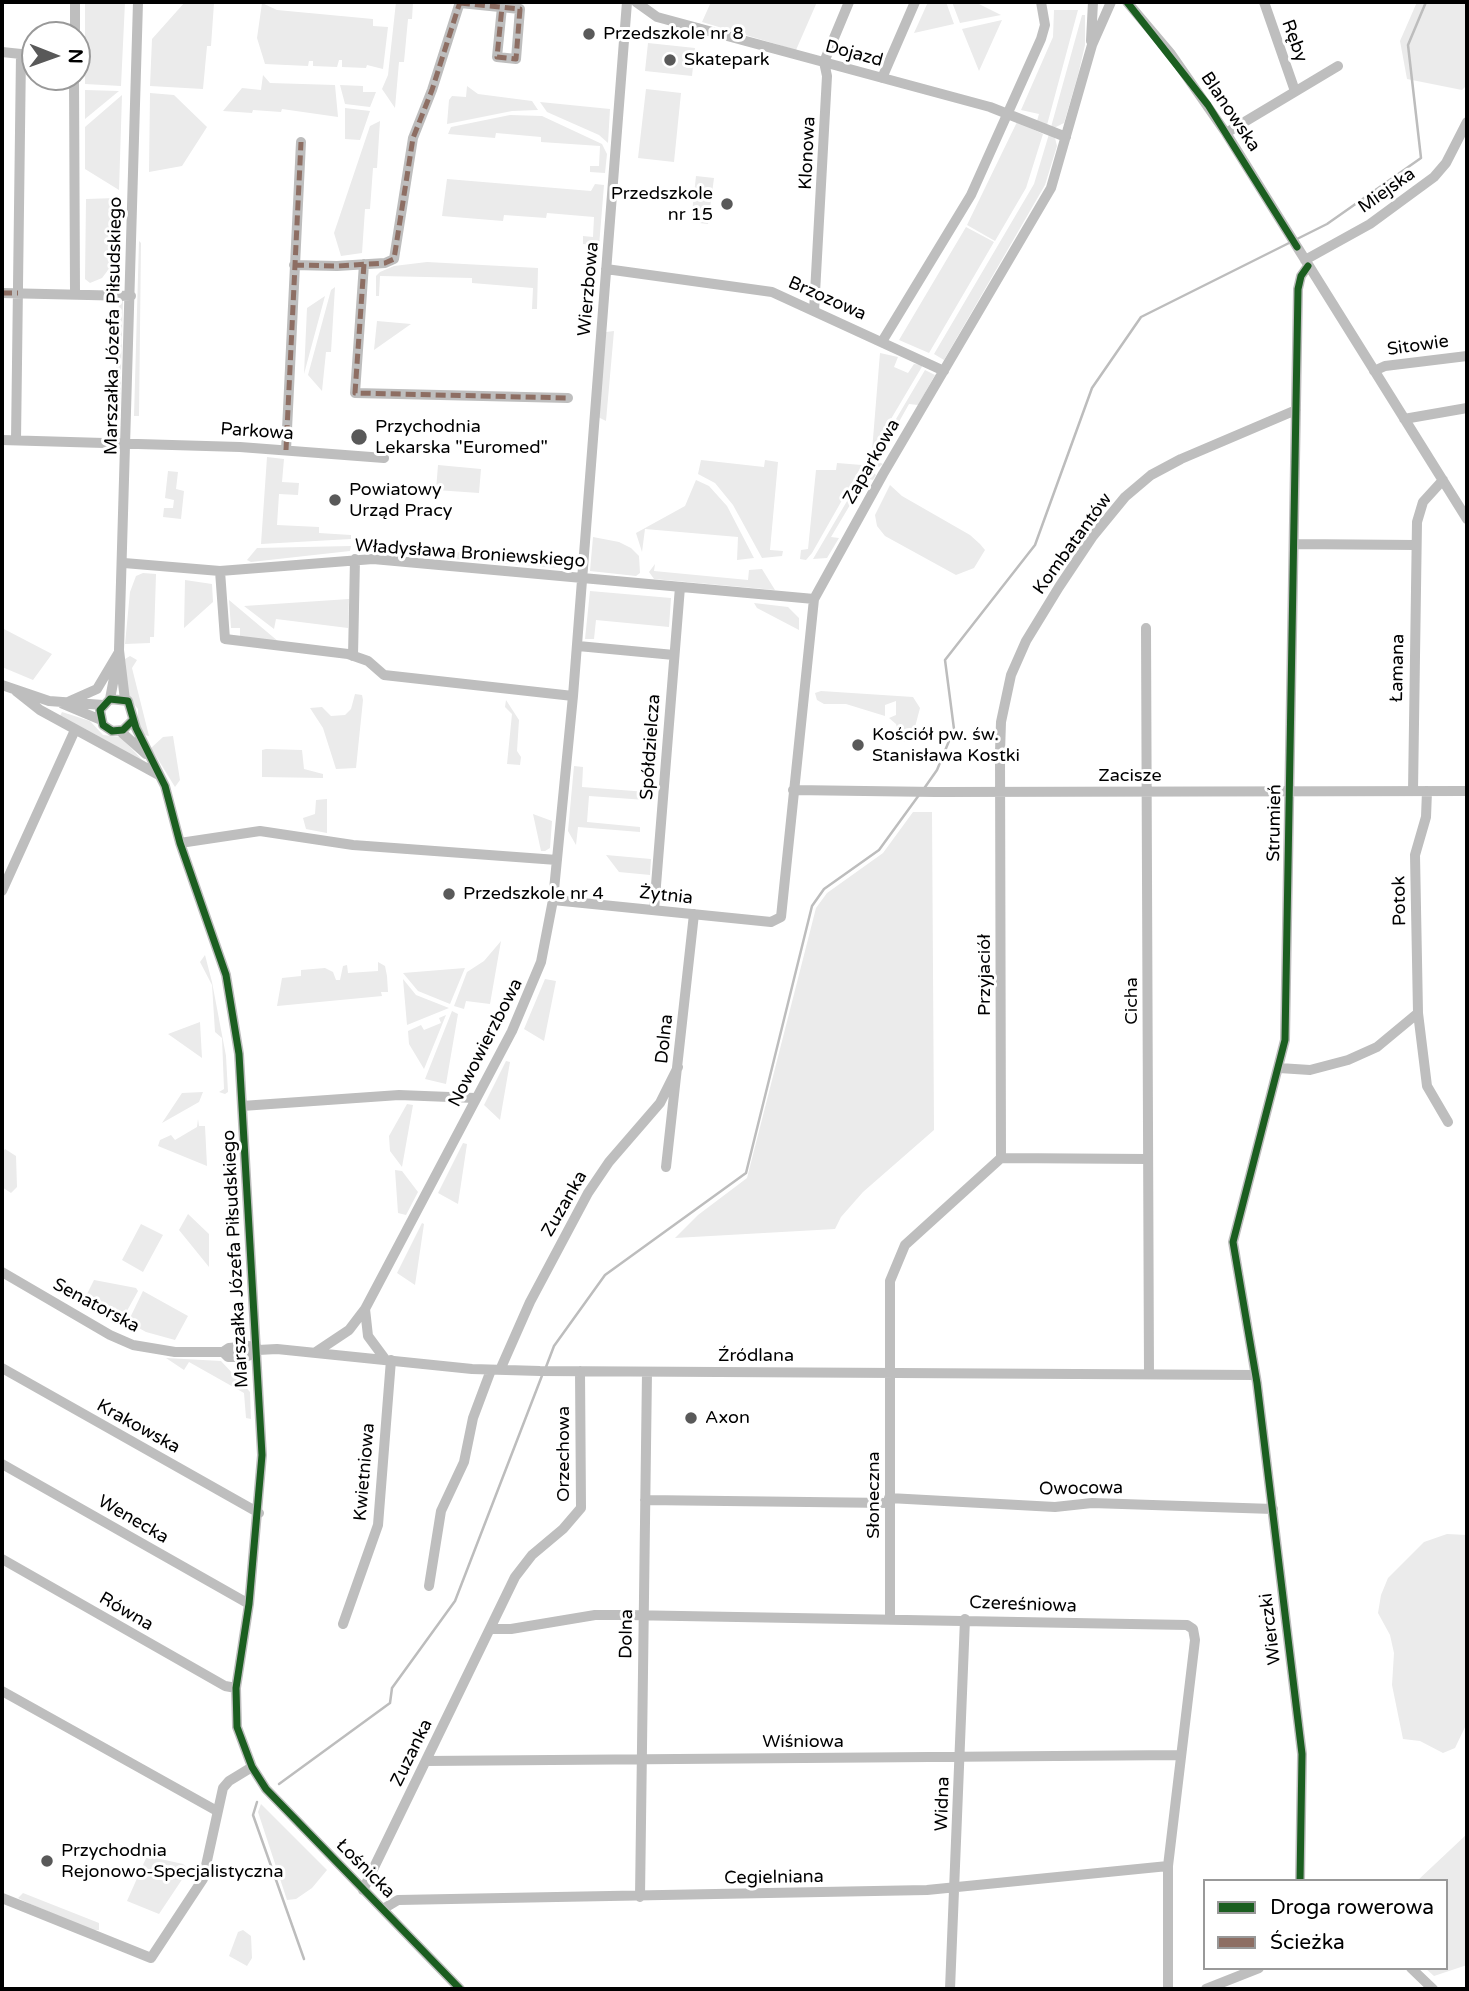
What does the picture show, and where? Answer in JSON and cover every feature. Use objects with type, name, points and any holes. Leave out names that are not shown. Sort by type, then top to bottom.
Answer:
[{"type":"street","points":[[75,2],[75,21]]},
{"type":"street","name":"Marszałka Józefa Piłsudskiego","points":[[107,702],[119,652],[124,563],[138,2]]},
{"type":"street","points":[[294,265],[364,264],[394,259],[413,138],[432,90],[460,2],[520,9],[516,59],[497,57],[502,7]]},
{"type":"street","name":"Wierzbowa","points":[[580,578],[627,2]]},
{"type":"street","name":"Dojazd","points":[[636,2],[657,17],[1006,114],[1066,137]]},
{"type":"street","name":"Klonowa","points":[[814,311],[827,76],[824,62],[849,2]]},
{"type":"street","points":[[882,78],[915,2]]},
{"type":"street","points":[[883,340],[958,221],[1041,39],[1045,25],[1041,2]]},
{"type":"street","name":"Zaparkowa","points":[[1092,46],[1093,2]]},
{"type":"street","name":"Zaparkowa","points":[[776,921],[783,911],[814,599],[1051,188],[1092,46],[1111,2]]},
{"type":"street","name":"Blanowska","points":[[1127,2],[1171,54],[1226,133],[1443,480],[1463,503],[1467,519]]},
{"type":"street","name":"Ręby","points":[[1264,2],[1295,91]]},
{"type":"street","points":[[2,52],[21,54],[16,440]]},
{"type":"street","name":"Ręby","points":[[1226,133],[1338,65]]},
{"type":"street","points":[[74,91],[75,294]]},
{"type":"street","name":"Miejska","points":[[1307,263],[1370,223],[1434,177],[1446,163],[1467,125]]},
{"type":"street","points":[[286,450],[301,142]]},
{"type":"street","name":"Strumień","points":[[1255,1375],[1233,1242],[1279,1068],[1286,1012],[1292,791],[1298,289],[1307,263]]},
{"type":"street","points":[[364,264],[355,393],[568,398]]},
{"type":"street","name":"Brzozowa","points":[[606,269],[770,291],[883,340],[944,371]]},
{"type":"street","points":[[2,293],[131,296]]},
{"type":"street","name":"Sitowie","points":[[1374,371],[1385,366],[1467,356]]},
{"type":"street","points":[[1404,419],[1467,408]]},
{"type":"street","name":"Kombatantów","points":[[1000,792],[1001,722],[1011,674],[1032,630],[1093,536],[1125,497],[1150,475],[1181,459],[1296,411]]},
{"type":"street","name":"Parkowa","points":[[2,440],[127,442],[384,458]]},
{"type":"street","name":"Łamana","points":[[1412,791],[1415,545],[1420,507],[1443,480]]},
{"type":"street","points":[[1294,544],[1415,545]]},
{"type":"street","points":[[353,656],[355,559]]},
{"type":"street","name":"Władysława Broniewskiego","points":[[124,563],[220,571],[355,559],[814,599]]},
{"type":"street","points":[[220,571],[225,639],[353,656],[368,661],[384,675],[573,696]]},
{"type":"street","name":"Nowowierzbowa","points":[[316,1352],[349,1330],[365,1310],[512,1031],[537,975],[553,900],[578,646],[580,578]]},
{"type":"street","name":"Spółdzielcza","points":[[654,911],[680,587]]},
{"type":"street","name":"Cicha","points":[[1146,628],[1149,791],[1149,1374]]},
{"type":"street","points":[[578,646],[674,655]]},
{"type":"street","points":[[63,703],[97,689],[119,652]]},
{"type":"street","name":"Marszałka Józefa Piłsudskiego","points":[[119,652],[125,700]]},
{"type":"street","points":[[2,685],[63,703],[101,720],[107,729],[120,732],[151,759]]},
{"type":"street","points":[[16,691],[40,710],[160,775]]},
{"type":"street","points":[[63,703],[125,700],[131,706],[133,720],[120,732]]},
{"type":"street","points":[[101,720],[107,702]]},
{"type":"street","name":"Marszałka Józefa Piłsudskiego","points":[[133,720],[160,775],[180,843],[226,975],[236,1034],[243,1106],[262,1455],[249,1604],[236,1689],[237,1727],[252,1767]]},
{"type":"street","points":[[2,891],[75,730]]},
{"type":"street","name":"Zacisze","points":[[793,790],[1467,791]]},
{"type":"street","name":"Potok","points":[[1427,791],[1426,817],[1415,855],[1418,1013],[1427,1086],[1448,1122]]},
{"type":"street","name":"Przyjaciół","points":[[1000,792],[1001,1158]]},
{"type":"street","points":[[180,843],[260,831],[363,846],[557,860]]},
{"type":"street","name":"Żytnia","points":[[553,900],[776,921]]},
{"type":"street","name":"Dolna","points":[[666,1167],[694,915]]},
{"type":"street","points":[[1279,1068],[1310,1070],[1348,1060],[1377,1047],[1418,1013]]},
{"type":"street","name":"Zuzanka","points":[[429,1586],[441,1511],[464,1462],[472,1418],[589,1193],[609,1162],[660,1103],[678,1067]]},
{"type":"street","points":[[243,1106],[399,1095],[475,1098]]},
{"type":"street","points":[[889,1373],[890,1281],[895,1263],[905,1245],[1001,1158],[1147,1158]]},
{"type":"street","name":"Senatorska","points":[[2,1272],[110,1335],[133,1345],[175,1352],[223,1352],[229,1348],[249,1346],[258,1350]]},
{"type":"street","points":[[365,1310],[368,1336],[388,1359]]},
{"type":"street","points":[[236,1357],[248,1356],[258,1350]]},
{"type":"street","name":"Źródlana","points":[[258,1350],[316,1352],[496,1370],[1255,1375]]},
{"type":"street","name":"Senatorska","points":[[223,1352],[259,1371]]},
{"type":"street","name":"Kwietniowa","points":[[343,1624],[378,1525],[388,1359]]},
{"type":"street","name":"Krakowska","points":[[2,1368],[259,1513]]},
{"type":"street","name":"Orzechowa","points":[[489,1629],[522,1567],[581,1508],[580,1371]]},
{"type":"street","name":"Dolna","points":[[640,1897],[647,1371]]},
{"type":"street","name":"Słoneczna","points":[[889,1373],[890,1618]]},
{"type":"street","name":"Wierczki","points":[[1255,1375],[1302,1754],[1300,1879]]},
{"type":"street","name":"Wenecka","points":[[2,1464],[249,1604]]},
{"type":"street","name":"Owocowa","points":[[645,1500],[889,1501],[1055,1507],[1092,1503],[1273,1509]]},
{"type":"street","name":"Równa","points":[[2,1559],[225,1686],[236,1689]]},
{"type":"street","name":"Czereśniowa","points":[[489,1629],[511,1629],[595,1615],[965,1619],[1187,1626],[1194,1629],[1168,1866],[1168,1989]]},
{"type":"street","name":"Widna","points":[[950,1989],[965,1619]]},
{"type":"street","name":"Zuzanka","points":[[363,1890],[489,1629]]},
{"type":"street","points":[[2,1691],[217,1811]]},
{"type":"street","name":"Wiśniowa","points":[[426,1761],[1181,1755]]},
{"type":"street","points":[[2,1898],[151,1958],[203,1879],[210,1858],[223,1788],[252,1767]]},
{"type":"street","name":"Łośnicka","points":[[252,1767],[266,1789],[460,1989]]},
{"type":"street","name":"Cegielniana","points":[[383,1909],[398,1900],[640,1897],[955,1888],[1168,1866]]},
{"type":"street","points":[[1206,1989],[1254,1970]]},
{"type":"street","points":[[1413,1970],[1433,1989]]},
{"type":"shaded area","points":[[85,2],[125,2],[121,86],[91,84],[91,21],[85,21]]},
{"type":"shaded area","points":[[185,2],[218,2],[214,3],[211,46],[207,46],[203,89],[150,86],[152,39]]},
{"type":"shaded area","points":[[396,2],[413,2],[412,19],[408,19],[404,62],[399,62],[395,108],[382,89],[388,75]]},
{"type":"shaded area","points":[[711,2],[817,2],[796,50],[702,22]]},
{"type":"shaded area","points":[[928,2],[946,2],[954,24],[914,33]]},
{"type":"shaded area","points":[[952,2],[975,2],[1001,15],[960,23]]},
{"type":"shaded area","points":[[1417,2],[1467,2],[1467,85],[1462,90],[1407,79],[1400,41]]},
{"type":"shaded area","points":[[262,3],[277,10],[373,19],[373,26],[388,27],[383,69],[367,65],[366,68],[342,67],[342,60],[339,60],[337,67],[313,66],[313,61],[309,61],[308,66],[265,64],[257,38]]},
{"type":"shaded area","points":[[1054,10],[1078,10],[1047,125],[1037,121],[1039,114],[1021,110],[1053,37]]},
{"type":"shaded area","points":[[1082,15],[1085,15],[1085,45],[1078,75],[1064,123],[1054,128],[1051,127]]},
{"type":"shaded area","points":[[1002,20],[979,71],[962,29]]},
{"type":"shaded area","name":"Skatepark","points":[[648,43],[695,48],[692,76],[645,71]]},
{"type":"shaded area","points":[[263,75],[270,83],[335,85],[338,117],[282,109],[281,112],[253,110],[252,113],[223,111],[242,88],[261,90]]},
{"type":"shaded area","points":[[340,85],[363,86],[363,92],[376,92],[370,107],[345,104]]},
{"type":"shaded area","points":[[467,86],[478,94],[532,101],[538,110],[512,111],[447,124],[449,100],[452,96],[466,97]]},
{"type":"shaded area","points":[[646,89],[681,93],[674,162],[638,158]]},
{"type":"shaded area","points":[[85,91],[119,91],[85,119]]},
{"type":"shaded area","points":[[150,93],[174,95],[207,127],[182,166],[149,172]]},
{"type":"shaded area","points":[[122,95],[119,190],[85,169],[85,127]]},
{"type":"shaded area","points":[[540,102],[610,109],[608,143],[599,135],[547,112]]},
{"type":"shaded area","points":[[345,108],[370,111],[360,140],[345,139]]},
{"type":"shaded area","points":[[510,115],[542,116],[602,144],[607,154],[605,173],[590,172],[590,166],[599,166],[600,146],[541,142],[541,137],[496,133],[495,138],[448,134],[451,127]]},
{"type":"shaded area","points":[[380,121],[377,168],[373,168],[370,209],[365,209],[362,253],[341,256],[334,233],[370,126]]},
{"type":"shaded area","points":[[1017,122],[1043,134],[1026,188],[995,241],[967,225]]},
{"type":"shaded area","points":[[1049,134],[1055,138],[1057,146],[1045,185],[944,360],[934,354],[1034,184]]},
{"type":"shaded area","points":[[696,176],[714,178],[708,224],[691,222]]},
{"type":"shaded area","points":[[447,179],[591,191],[595,184],[604,185],[599,246],[583,244],[583,236],[593,237],[594,217],[547,213],[546,218],[504,215],[503,221],[442,216]]},
{"type":"shaded area","points":[[116,198],[115,261],[102,278],[90,283],[85,279],[86,199]]},
{"type":"shaded area","points":[[966,227],[994,242],[929,353],[899,340]]},
{"type":"shaded area","points":[[139,241],[139,416],[134,416]]},
{"type":"shaded area","points":[[427,262],[538,268],[537,309],[532,309],[533,288],[472,283],[472,278],[380,276],[379,296],[376,296],[376,276],[380,272],[394,266]]},
{"type":"shaded area","points":[[335,287],[331,352],[326,352],[322,391],[308,375],[331,290]]},
{"type":"shaded area","points":[[325,296],[304,374],[307,308]]},
{"type":"shaded area","points":[[119,299],[123,300],[120,413],[114,409]]},
{"type":"shaded area","points":[[377,321],[411,324],[374,350]]},
{"type":"shaded area","points":[[614,331],[606,421],[598,417],[606,332]]},
{"type":"shaded area","points":[[880,353],[898,357],[894,367],[908,373],[914,364],[923,365],[872,451]]},
{"type":"shaded area","points":[[925,370],[935,375],[918,405],[909,404],[877,461],[883,464],[879,467],[870,463]]},
{"type":"shaded area","points":[[267,457],[284,459],[282,482],[299,483],[298,495],[279,494],[277,525],[319,527],[319,533],[351,535],[351,539],[261,544]]},
{"type":"shaded area","points":[[701,460],[764,467],[765,460],[778,462],[770,550],[783,551],[782,556],[762,558],[733,505],[715,483],[698,474]]},
{"type":"shaded area","points":[[837,463],[862,465],[812,553],[806,560],[800,559],[801,550],[808,549],[816,470],[836,470]]},
{"type":"shaded area","points":[[438,465],[481,469],[479,493],[436,490]]},
{"type":"shaded area","points":[[867,467],[876,475],[873,480],[866,478],[831,537],[839,538],[827,558],[813,559]]},
{"type":"shaded area","points":[[168,471],[178,472],[176,489],[184,491],[181,519],[163,517],[164,508],[173,508],[174,500],[165,498]]},
{"type":"shaded area","points":[[696,480],[709,486],[727,506],[754,558],[737,560],[738,537],[645,529],[642,552],[636,533],[685,506]]},
{"type":"shaded area","points":[[890,485],[902,496],[970,535],[980,544],[985,550],[974,568],[956,575],[885,536],[877,526],[875,515]]},
{"type":"shaded area","points":[[593,537],[619,542],[631,548],[639,556],[640,573],[636,576],[590,571]]},
{"type":"shaded area","points":[[360,545],[549,559],[559,568],[359,551]]},
{"type":"shaded area","points":[[351,546],[350,551],[251,562],[247,560],[257,548]]},
{"type":"shaded area","points":[[655,564],[654,571],[748,580],[749,570],[762,569],[775,590],[654,579],[649,572]]},
{"type":"shaded area","points":[[143,573],[156,574],[154,637],[150,637],[150,643],[125,644],[130,592],[136,576]]},
{"type":"shaded area","points":[[185,580],[212,584],[213,602],[184,628]]},
{"type":"shaded area","points":[[590,591],[671,598],[669,627],[596,620],[594,639],[585,639]]},
{"type":"shaded area","points":[[349,599],[348,628],[276,619],[274,629],[244,606]]},
{"type":"shaded area","points":[[229,600],[279,642],[240,636],[240,628],[231,628]]},
{"type":"shaded area","points":[[754,603],[788,607],[799,618],[799,630],[757,608]]},
{"type":"shaded area","points":[[2,628],[52,654],[33,680],[2,667]]},
{"type":"shaded area","points":[[130,656],[137,660],[132,668],[149,736],[144,735],[138,722],[138,709],[128,697],[125,659]]},
{"type":"shaded area","points":[[821,691],[913,697],[920,708],[911,742],[901,741],[896,724],[889,718],[896,715],[896,701],[885,705],[885,716],[846,704],[824,704],[817,700],[815,693]]},
{"type":"shaded area","points":[[355,694],[362,695],[363,700],[356,768],[336,769],[323,728],[310,708],[322,707],[331,716],[345,715],[351,709]]},
{"type":"shaded area","points":[[506,700],[519,720],[517,751],[521,757],[520,765],[507,764],[512,714],[505,707]]},
{"type":"shaded area","points":[[62,712],[90,721],[103,735],[121,737],[145,763],[60,716]]},
{"type":"shaded area","points":[[173,736],[180,780],[175,787],[151,748],[163,737]]},
{"type":"shaded area","points":[[262,750],[302,750],[304,769],[323,774],[323,778],[262,777]]},
{"type":"shaded area","points":[[574,766],[583,767],[582,787],[647,792],[646,800],[589,796],[587,822],[640,827],[640,832],[578,827],[576,845],[568,831]]},
{"type":"shaded area","points":[[327,799],[327,833],[306,829],[303,818],[315,814],[316,800]]},
{"type":"shaded area","points":[[913,812],[932,812],[934,1130],[863,1192],[841,1217],[835,1229],[675,1238],[698,1215],[747,1178],[816,908],[827,893],[883,853]]},
{"type":"shaded area","points":[[533,814],[552,821],[550,848],[545,851],[541,851]]},
{"type":"shaded area","points":[[606,855],[651,859],[650,875],[619,872]]},
{"type":"shaded area","points":[[501,941],[490,1004],[466,1001],[464,1009],[454,1006],[467,972],[484,961]]},
{"type":"shaded area","points":[[205,955],[212,982],[226,1056],[228,1092],[225,1094],[219,1092],[224,1089],[222,1038],[215,1032],[212,985],[200,962]]},
{"type":"shaded area","points":[[378,962],[385,966],[387,976],[388,992],[381,992],[382,996],[277,1006],[282,978],[301,976],[301,970],[325,968],[333,972],[336,980],[340,980],[343,966],[347,965],[348,973],[378,971]]},
{"type":"shaded area","points":[[465,968],[450,1004],[418,991],[403,973]]},
{"type":"shaded area","points":[[403,979],[416,995],[449,1008],[407,1025]]},
{"type":"shaded area","points":[[545,979],[556,981],[544,1041],[524,1029]]},
{"type":"shaded area","points":[[452,1011],[458,1014],[446,1084],[425,1079]]},
{"type":"shaded area","points":[[446,1015],[424,1069],[409,1044],[408,1031],[421,1025],[424,1030],[441,1023],[439,1018]]},
{"type":"shaded area","points":[[200,1022],[202,1058],[168,1034]]},
{"type":"shaded area","points":[[506,1061],[510,1062],[500,1120],[484,1105]]},
{"type":"shaded area","points":[[203,1092],[199,1102],[162,1123],[182,1093]]},
{"type":"shaded area","points":[[407,1104],[413,1105],[402,1167],[390,1151],[389,1136]]},
{"type":"shaded area","points":[[198,1119],[199,1126],[205,1126],[207,1166],[158,1146],[160,1140],[171,1135],[175,1140],[197,1127]]},
{"type":"shaded area","points":[[463,1143],[467,1144],[458,1204],[438,1193]]},
{"type":"shaded area","points":[[5,1149],[16,1156],[17,1187],[11,1193],[2,1187],[2,1154]]},
{"type":"shaded area","points":[[395,1170],[402,1171],[418,1192],[406,1215],[398,1213]]},
{"type":"shaded area","points":[[188,1214],[209,1234],[209,1267],[179,1230]]},
{"type":"shaded area","points":[[422,1223],[424,1224],[415,1285],[397,1273]]},
{"type":"shaded area","points":[[141,1224],[163,1235],[143,1272],[122,1260]]},
{"type":"shaded area","points":[[94,1280],[136,1288],[138,1291],[123,1318],[86,1296]]},
{"type":"shaded area","points":[[143,1291],[188,1316],[175,1340],[146,1332],[128,1322]]},
{"type":"shaded area","points":[[166,1358],[221,1361],[250,1392],[251,1419],[246,1418],[244,1393],[189,1362],[184,1370]]},
{"type":"shaded area","points":[[1447,1534],[1467,1535],[1467,1723],[1455,1748],[1443,1753],[1420,1741],[1403,1739],[1392,1685],[1394,1653],[1390,1635],[1378,1613],[1388,1578],[1424,1542]]},
{"type":"shaded area","points":[[261,1804],[327,1870],[312,1888],[296,1899],[287,1900],[258,1812]]},
{"type":"shaded area","points":[[1467,1834],[1467,1965],[1434,1976],[1427,1970],[1448,1970],[1448,1879],[1419,1879]]},
{"type":"shaded area","points":[[147,1856],[183,1864],[189,1869],[159,1914],[127,1901]]},
{"type":"shaded area","points":[[23,1893],[99,1923],[99,1930],[92,1930],[18,1898]]},
{"type":"shaded area","points":[[243,1930],[251,1936],[252,1958],[247,1966],[229,1956],[238,1932]]},
{"type":"waterway","points":[[923,790],[937,770],[954,729],[945,660],[1035,545],[1092,388],[1141,317],[1327,224],[1421,158],[1408,45],[1426,2]]},
{"type":"waterway","points":[[546,1367],[554,1346],[605,1275],[746,1173],[812,906],[824,889],[879,850],[919,795]]},
{"type":"waterway","points":[[279,1784],[390,1703],[392,1688],[455,1601],[543,1373]]},
{"type":"waterway","points":[[257,1802],[253,1815],[304,1959]]},
{"type":"marked path","points":[[294,265],[337,266],[385,263],[394,259],[413,138],[432,90],[460,2]]},
{"type":"marked path","points":[[460,3],[520,9],[516,59],[497,57],[502,7]]},
{"type":"marked path","points":[[286,450],[301,142]]},
{"type":"marked path","points":[[364,264],[355,393],[568,398]]},
{"type":"marked path","points":[[2,293],[18,293]]},
{"type":"cycle path","points":[[1127,2],[1208,105],[1297,247]]},
{"type":"cycle path","points":[[1300,1879],[1302,1754],[1257,1383],[1233,1242],[1285,1040],[1298,289],[1301,276],[1308,266]]},
{"type":"cycle path","points":[[133,720],[123,730],[112,731],[103,725],[100,710],[110,699],[128,701],[136,728],[165,786],[180,843],[226,975],[239,1054],[262,1455],[249,1604],[236,1688],[237,1727],[252,1767],[266,1789],[460,1989]]},
{"type":"place","name":"Przedszkole nr 8","points":[[589,34]]},
{"type":"place","name":"Skatepark","points":[[670,60]]},
{"type":"place","name":"Przedszkole nr 15","points":[[727,204]]},
{"type":"place","name":"Przychodnia Lekarska \"Euromed\"","points":[[359,437]]},
{"type":"place","name":"Powiatowy Urząd Pracy","points":[[335,500]]},
{"type":"place","name":"Kościół pw. św. Stanisława Kostki","points":[[858,745]]},
{"type":"place","name":"Przedszkole nr 4","points":[[449,894]]},
{"type":"place","name":"Axon","points":[[691,1418]]},
{"type":"place","name":"Przychodnia Rejonowo-Specjalistyczna","points":[[47,1861]]}]
